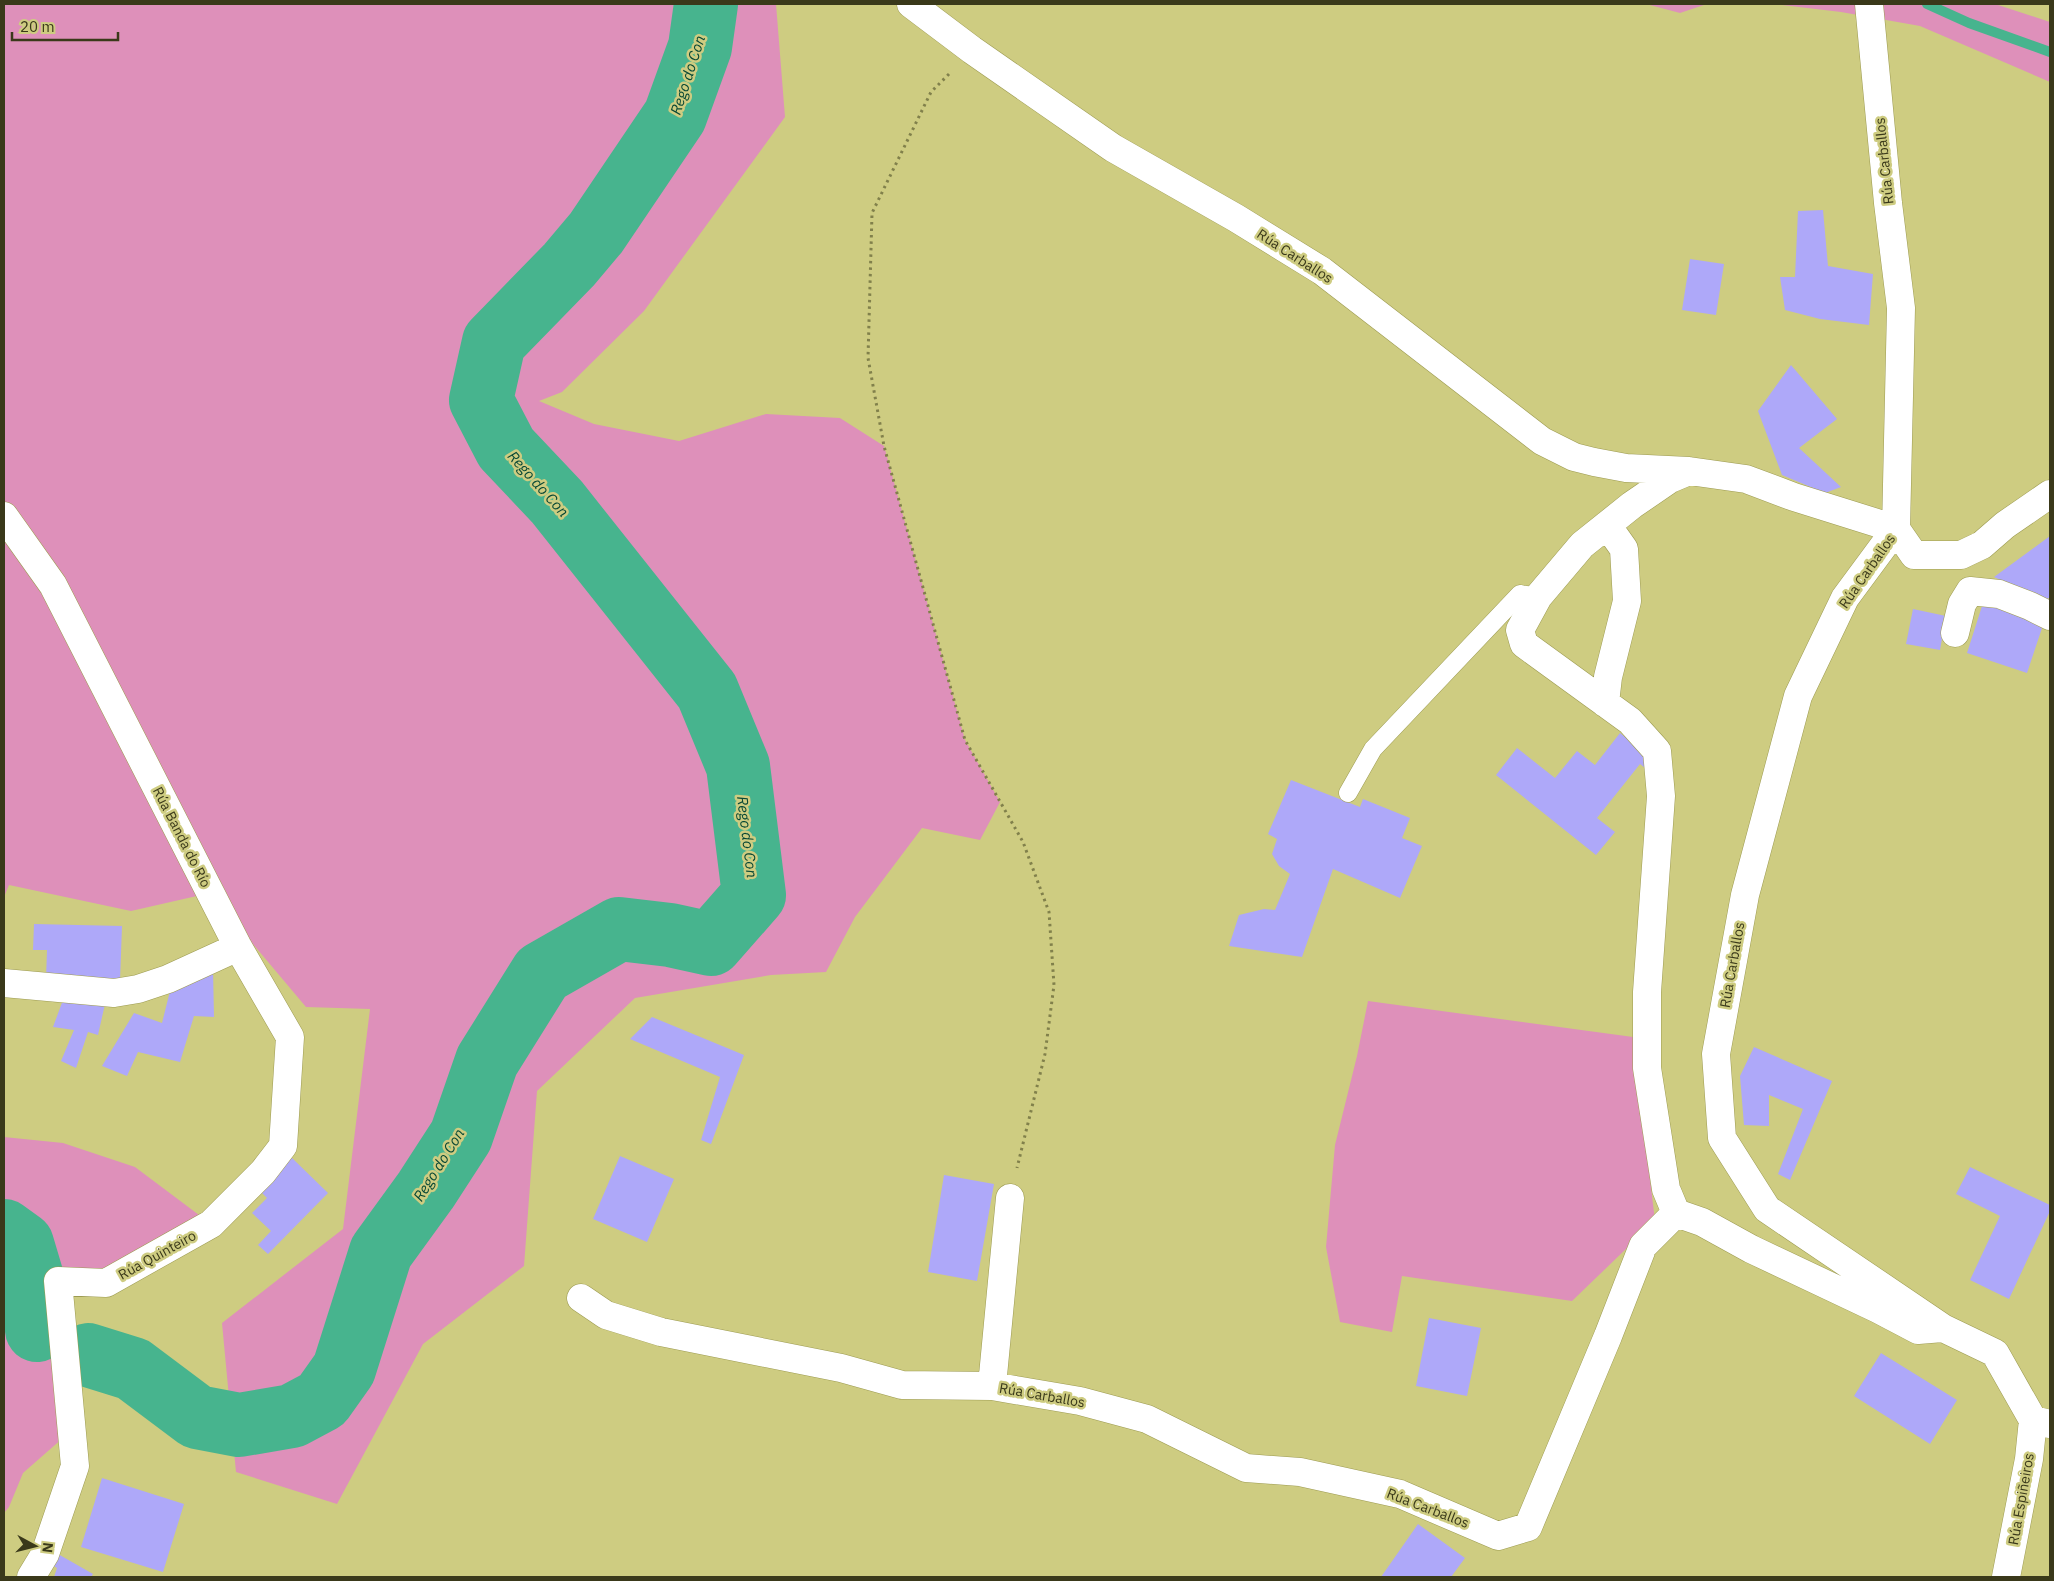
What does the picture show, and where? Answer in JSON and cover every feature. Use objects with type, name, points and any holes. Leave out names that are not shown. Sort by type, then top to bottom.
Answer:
[{"type":"street","name":"Rúa Carballos","points":[[911,4],[972,50],[1113,148],[1236,218],[1322,272],[1542,441],[1574,457],[1626,468],[1689,471],[1746,479],[1794,497],[1896,529],[1914,555],[1961,555],[1982,545],[2005,525],[2050,494]]},
{"type":"street","name":"Rúa Carballos","points":[[1869,4],[1888,203],[1901,308],[1896,529],[1845,598],[1798,696],[1745,896],[1716,1054],[1722,1138],[1767,1209],[1943,1328],[1995,1353],[2042,1422]]},
{"type":"street","points":[[1689,471],[1670,479],[1632,504],[1582,545],[1538,597],[1520,630],[1524,644],[1630,721],[1657,751],[1661,796],[1647,992],[1647,1068],[1666,1189],[1676,1213],[1702,1222],[1751,1249],[1878,1308],[1918,1330],[1943,1328]]},
{"type":"street","name":"Rúa Banda do Río","points":[[4,516],[53,584],[238,948]]},
{"type":"street","points":[[1605,703],[1608,676],[1627,601],[1624,549],[1608,525]]},
{"type":"street","points":[[1955,633],[1962,604],[1970,591],[1999,594],[2050,616]]},
{"type":"street","points":[[4,983],[114,994],[138,989],[168,979],[238,948]]},
{"type":"street","name":"Rúa Quinteiro","points":[[31,1577],[45,1554],[75,1466],[58,1282],[106,1283],[212,1224],[263,1172],[283,1146],[290,1037],[238,948]]},
{"type":"street","name":"Rúa Carballos","points":[[992,1386],[1010,1198]]},
{"type":"street","name":"Rúa Carballos","points":[[581,1298],[606,1315],[660,1332],[841,1368],[902,1385],[992,1386],[1080,1401],[1146,1420],[1246,1468],[1300,1472],[1400,1494],[1498,1536],[1528,1527],[1608,1336],[1643,1246],[1676,1213]]},
{"type":"street","name":"Rúa Espiñeiros","points":[[2006,1577],[2029,1459],[2042,1422]]},
{"type":"lane","points":[[1348,793],[1373,749],[1520,594],[1538,597]]},
{"type":"path","points":[[972,50],[931,92],[872,213],[868,358],[884,446],[965,740],[1023,842],[1049,912],[1054,985],[1045,1054],[1010,1198]]},
{"type":"shaded area","points":[[4,4],[776,4],[785,117],[644,311],[562,392],[539,401],[594,424],[679,441],[766,414],[840,418],[884,446],[965,740],[1000,802],[980,840],[922,828],[855,917],[826,972],[771,975],[635,998],[537,1091],[524,1266],[423,1344],[337,1504],[236,1472],[222,1323],[343,1229],[370,1009],[306,1007],[210,893],[131,911],[9,885],[4,897]]},
{"type":"shaded area","points":[[1646,4],[1707,4],[1680,13]]},
{"type":"shaded area","points":[[1774,4],[1995,4],[2050,22],[2050,82],[1920,26],[1841,12]]},
{"type":"shaded area","points":[[1368,1001],[1633,1037],[1655,1221],[1572,1301],[1402,1276],[1392,1332],[1340,1322],[1326,1247],[1335,1145],[1357,1056]]},
{"type":"shaded area","points":[[4,1137],[63,1143],[135,1167],[211,1224],[106,1283],[58,1282],[72,1430],[23,1473],[9,1507],[4,1513]]},
{"type":"building","points":[[1823,210],[1828,266],[1873,274],[1869,325],[1820,319],[1785,310],[1780,277],[1795,277],[1798,211]]},
{"type":"building","points":[[1690,259],[1724,264],[1716,315],[1682,310]]},
{"type":"building","points":[[1791,365],[1837,419],[1799,448],[1841,487],[1825,493],[1782,475],[1758,411]]},
{"type":"building","points":[[2050,536],[2050,597],[2045,601],[1994,577]]},
{"type":"building","points":[[1983,603],[2044,622],[2027,673],[1967,653]]},
{"type":"building","points":[[1913,609],[1946,616],[1940,650],[1906,644]]},
{"type":"building","points":[[1620,733],[1650,756],[1650,772],[1640,764],[1597,818],[1615,832],[1596,855],[1496,775],[1517,748],[1555,778],[1577,751],[1595,765]]},
{"type":"building","points":[[1291,780],[1360,807],[1363,799],[1410,818],[1402,838],[1422,846],[1400,898],[1333,869],[1302,957],[1229,946],[1239,915],[1264,909],[1275,910],[1290,874],[1279,866],[1272,854],[1277,839],[1268,834]]},
{"type":"building","points":[[34,924],[122,926],[120,981],[46,979],[47,950],[33,950]]},
{"type":"building","points":[[213,970],[214,1017],[194,1016],[180,1062],[138,1052],[127,1076],[102,1066],[134,1013],[162,1023],[171,987]]},
{"type":"building","points":[[63,1000],[105,1004],[98,1035],[88,1032],[76,1068],[61,1061],[74,1030],[53,1027]]},
{"type":"building","points":[[652,1017],[744,1055],[711,1144],[701,1140],[720,1077],[630,1039]]},
{"type":"building","points":[[1754,1047],[1832,1081],[1790,1180],[1778,1174],[1803,1109],[1769,1095],[1769,1126],[1744,1125],[1740,1076]]},
{"type":"building","points":[[620,1156],[674,1179],[647,1242],[593,1219]]},
{"type":"building","points":[[291,1157],[328,1193],[268,1254],[258,1245],[271,1231],[252,1213],[267,1198],[259,1190]]},
{"type":"building","points":[[1970,1167],[2050,1205],[2050,1211],[2009,1299],[1970,1280],[2000,1216],[1956,1194]]},
{"type":"building","points":[[944,1175],[994,1184],[977,1281],[928,1272]]},
{"type":"building","points":[[1429,1318],[1481,1328],[1467,1396],[1416,1386]]},
{"type":"building","points":[[1881,1353],[1957,1400],[1930,1444],[1854,1396]]},
{"type":"building","points":[[102,1478],[184,1504],[163,1572],[81,1547]]},
{"type":"building","points":[[1418,1524],[1465,1558],[1451,1577],[1381,1577]]},
{"type":"building","points":[[58,1554],[93,1574],[91,1577],[54,1577],[57,1568],[52,1565]]},
{"type":"waterway","name":"Rego do Con","points":[[88,1355],[133,1369],[197,1417],[239,1425],[292,1416],[322,1400],[344,1369],[381,1252],[426,1190],[461,1136],[487,1061],[542,973],[619,929],[670,935],[711,944],[754,895],[738,766],[707,691],[557,502],[506,448],[481,400],[494,342],[569,265],[596,233],[675,116],[700,47],[706,4]]},
{"type":"waterway","points":[[1927,4],[1969,23],[2050,52]]},
{"type":"waterway","name":"Rego do Con","points":[[4,1231],[22,1244],[33,1281],[37,1330]]}]
